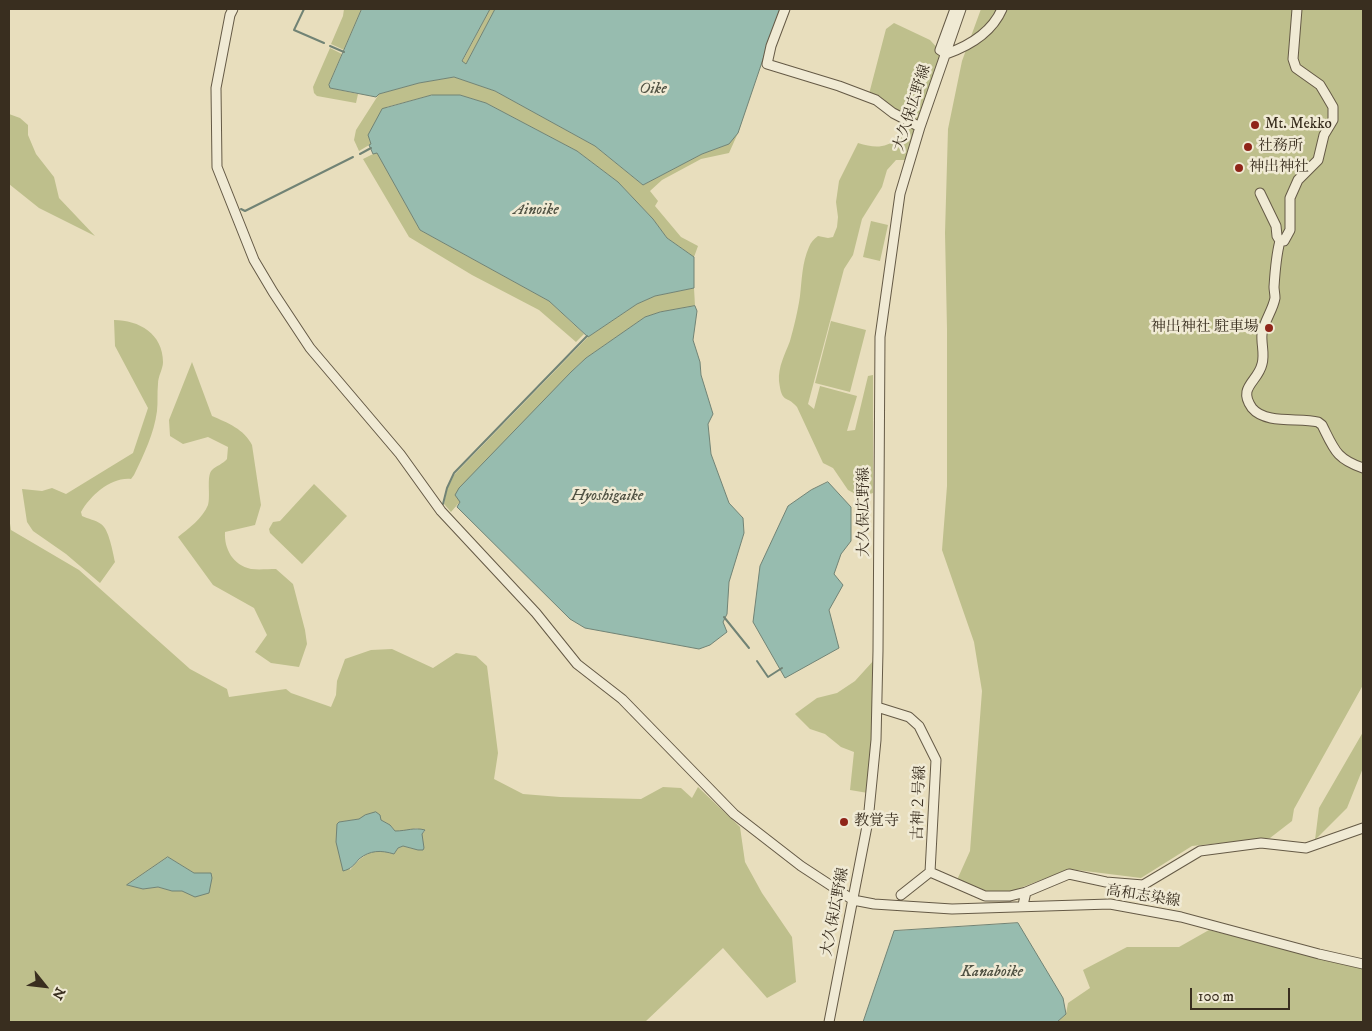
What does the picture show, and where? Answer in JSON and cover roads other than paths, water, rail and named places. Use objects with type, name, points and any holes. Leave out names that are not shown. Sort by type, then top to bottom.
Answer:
[{"type":"street","points":[[232,9],[216,88],[217,167],[254,260],[310,348],[388,439],[441,511],[536,613],[577,664],[622,699],[734,814],[801,866],[853,900]]},
{"type":"street","points":[[785,9],[771,46],[767,64],[839,86],[876,100],[893,113],[920,127]]},
{"type":"street","points":[[954,9],[940,50],[946,54],[966,47],[976,40],[995,21],[1002,9]]},
{"type":"street","name":"大久保広野線","points":[[829,1022],[868,821],[876,740],[880,337],[900,194],[920,127],[961,9]]},
{"type":"street","points":[[1280,241],[1284,241],[1290,230],[1290,198],[1298,180],[1318,160],[1324,135],[1333,120],[1333,107],[1320,85],[1296,68],[1293,59],[1297,9]]},
{"type":"street","points":[[1260,193],[1276,226],[1277,236],[1280,241],[1276,258],[1275,297],[1262,334],[1262,367],[1247,389],[1246,395],[1253,409],[1263,415],[1285,420],[1318,422],[1322,425],[1339,456],[1351,464],[1363,468]]},
{"type":"street","name":"古神２号線","points":[[877,707],[909,716],[919,726],[936,760],[930,872]]},
{"type":"street","points":[[901,895],[930,872],[985,896],[1010,896],[1026,892],[1069,874],[1106,882],[1143,885],[1200,851],[1261,843],[1306,848],[1363,828]]},
{"type":"street","points":[[1024,905],[1026,892]]},
{"type":"street","name":"高和志染線","points":[[853,900],[874,904],[943,908],[1110,904],[1181,917],[1363,964]]},
{"type":"water","name":"Oike","points":[[362,9],[490,9],[462,61],[466,64],[495,9],[780,9],[738,133],[729,144],[702,154],[643,185],[595,146],[495,91],[454,77],[419,83],[379,94],[376,97],[330,88],[329,85]]},
{"type":"water","name":"Ainoike","points":[[432,95],[460,95],[486,103],[577,151],[618,182],[653,219],[667,238],[694,257],[694,288],[655,296],[637,304],[588,337],[549,301],[420,230],[377,153],[373,154],[369,145],[371,144],[368,135],[382,109]]},
{"type":"water","name":"Hyoshigaike","points":[[695,306],[697,311],[693,340],[713,414],[708,424],[711,454],[729,503],[743,518],[744,533],[729,582],[727,614],[723,622],[727,632],[710,645],[699,649],[585,628],[570,619],[457,507],[460,502],[455,495],[459,488],[586,358],[645,317],[660,312]]},
{"type":"water","points":[[828,482],[851,507],[851,541],[841,554],[834,574],[843,585],[829,610],[839,648],[785,678],[753,622],[760,566],[788,506],[811,490]]},
{"type":"water","points":[[376,812],[380,815],[381,820],[390,825],[395,831],[425,830],[422,834],[423,850],[403,846],[398,848],[394,854],[380,851],[371,852],[343,871],[336,842],[337,824],[339,822],[359,819]]},
{"type":"water","points":[[168,857],[194,873],[211,873],[209,893],[195,897],[182,891],[172,891],[158,887],[143,889],[127,885]]},
{"type":"water","name":"Kanaboike","points":[[1018,923],[1063,998],[1066,1014],[1057,1022],[863,1022],[894,931]]},
{"type":"waterway","points":[[304,9],[294,30],[324,43]]},
{"type":"waterway","points":[[330,46],[344,52]]},
{"type":"waterway","points":[[360,154],[371,148]]},
{"type":"waterway","points":[[241,209],[245,211],[353,157]]},
{"type":"waterway","points":[[443,504],[447,488],[454,473],[587,336]]},
{"type":"waterway","points":[[724,617],[749,648]]},
{"type":"waterway","points":[[757,661],[768,677],[782,668]]},
{"type":"place","name":"Mt. Mekko","points":[[1255,125]]},
{"type":"place","name":"社務所","points":[[1248,147]]},
{"type":"place","name":"神出神社","points":[[1239,168]]},
{"type":"place","name":"神出神社 駐車場","points":[[1269,328]]},
{"type":"place","name":"教覚寺","points":[[844,822]]}]
